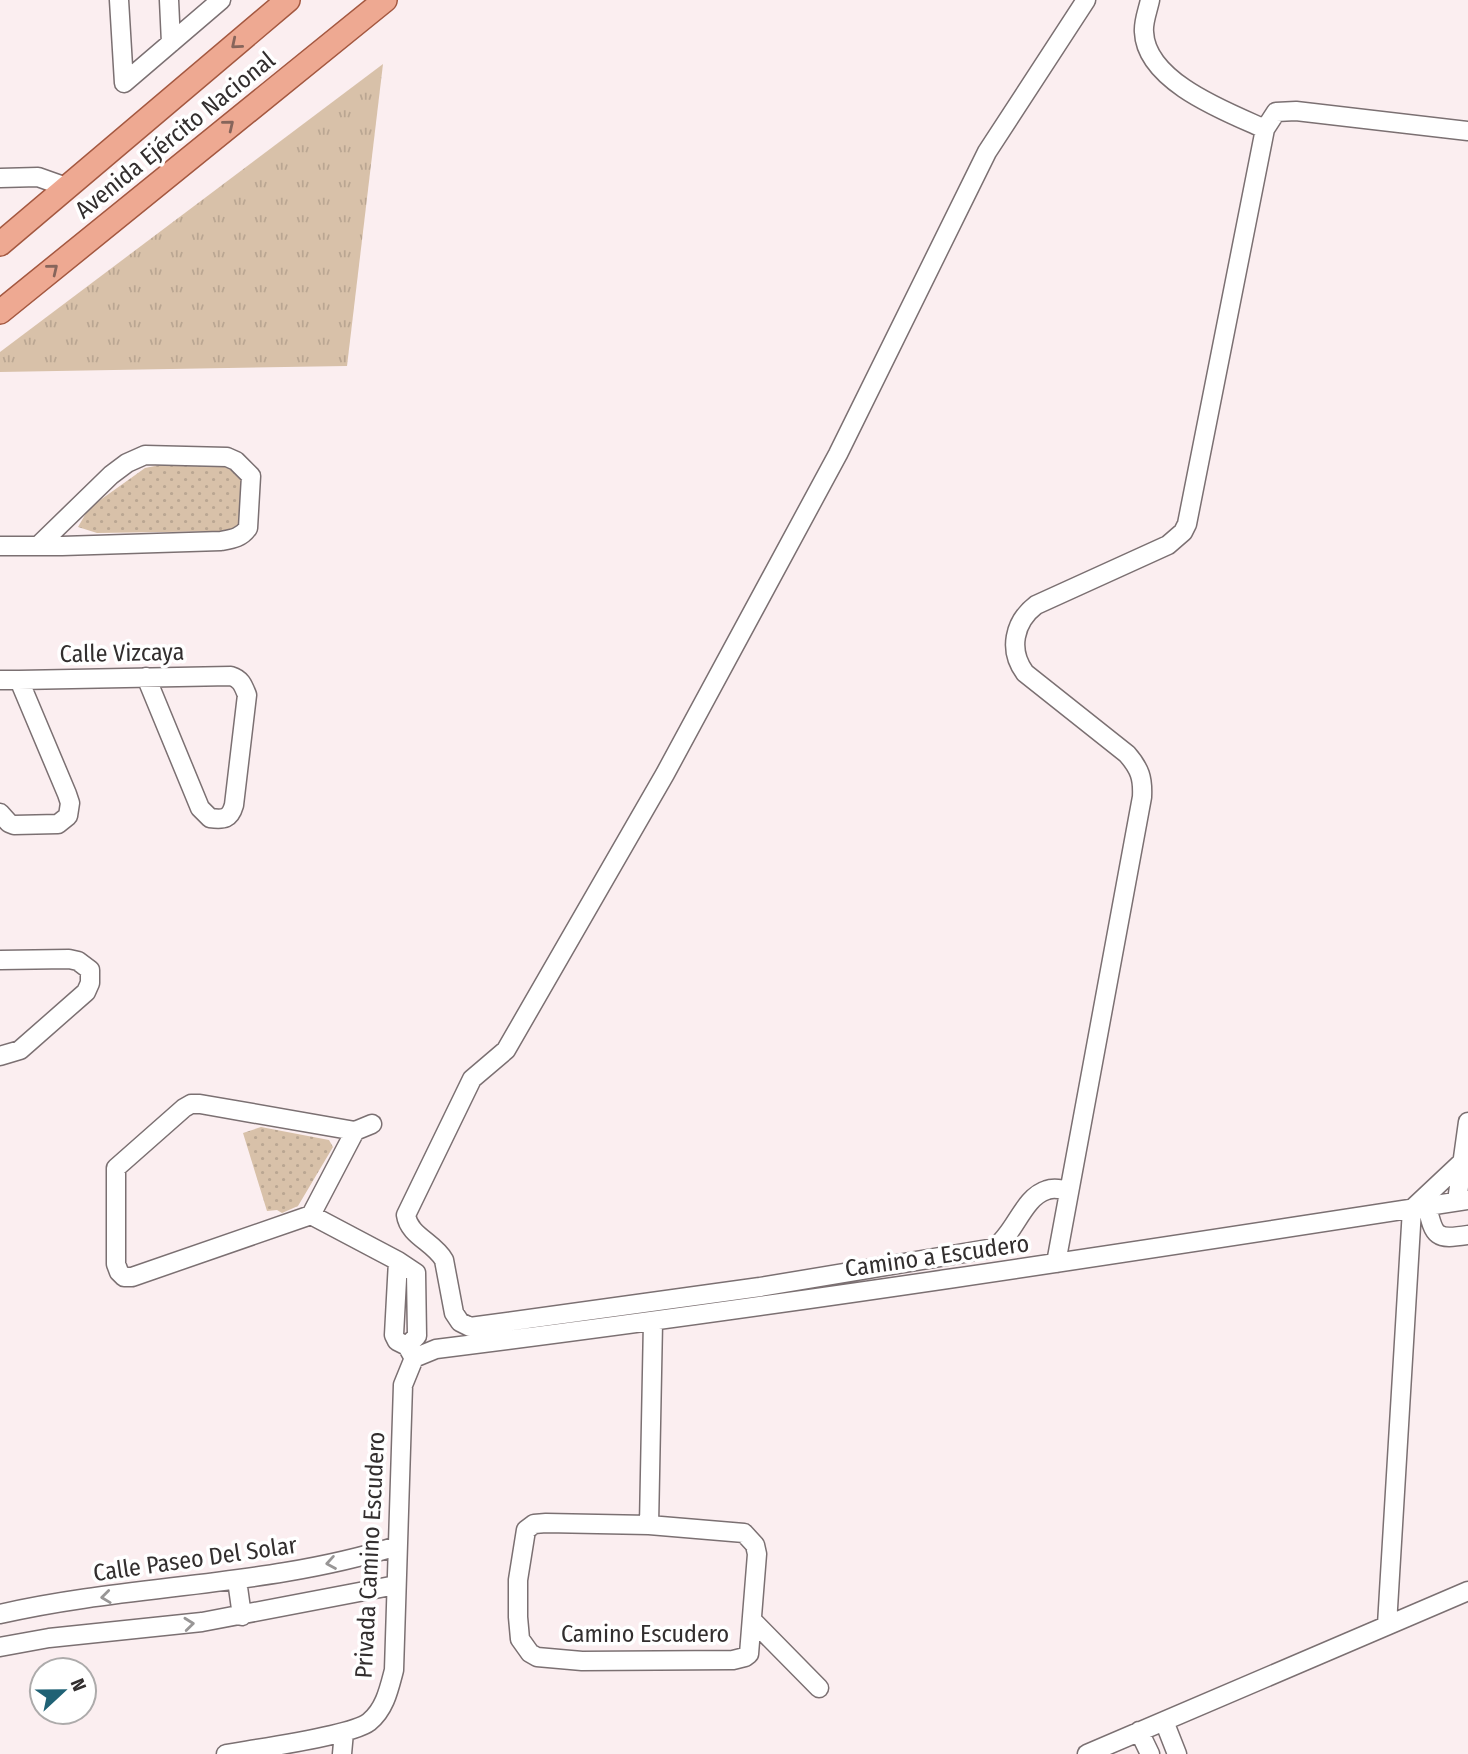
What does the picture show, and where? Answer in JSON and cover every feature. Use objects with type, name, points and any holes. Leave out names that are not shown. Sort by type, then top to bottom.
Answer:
[{"type":"main road","name":"Avenida Ejército Nacional","points":[[0,244],[288,0]]},
{"type":"main road","name":"Avenida Ejército Nacional","points":[[0,312],[385,0]]},
{"type":"street","points":[[119,0],[124,83],[218,1]]},
{"type":"street","points":[[169,0],[172,43]]},
{"type":"street","points":[[1069,1190],[1051,1188],[1036,1195],[1007,1237],[994,1248],[760,1287],[470,1327],[460,1322],[454,1312],[440,1252],[411,1229],[406,1214],[472,1079],[506,1051],[665,774],[838,454],[987,152],[1086,0]]},
{"type":"street","points":[[1150,0],[1144,31],[1147,46],[1155,62],[1164,72],[1208,104],[1265,129]]},
{"type":"street","points":[[1056,1263],[1143,780],[1138,767],[1127,754],[1025,673],[1014,649],[1019,624],[1036,605],[1168,545],[1183,532],[1265,129],[1276,112],[1296,111],[1468,131]]},
{"type":"street","points":[[0,178],[38,177],[69,188]]},
{"type":"street","points":[[0,546],[38,546],[221,541],[239,537],[248,528],[251,476],[236,461],[227,457],[145,455],[127,463],[111,475],[38,546]]},
{"type":"street","name":"Calle Vizcaya","points":[[0,680],[146,677],[231,676],[242,682],[247,695],[234,805],[230,816],[223,820],[205,815],[146,677]]},
{"type":"street","points":[[4,818],[15,825],[58,824],[68,816],[70,803],[19,680]]},
{"type":"street","points":[[0,960],[78,961],[90,970],[91,977],[86,992],[20,1050],[0,1056]]},
{"type":"street","points":[[311,1214],[364,1127],[191,1104],[116,1168],[116,1264],[124,1277],[132,1277],[311,1214],[398,1261],[394,1335],[410,1352]]},
{"type":"street","points":[[1463,1200],[1461,1163],[1468,1122]]},
{"type":"street","points":[[1387,1625],[1419,1208],[1461,1163]]},
{"type":"street","name":"Camino a Escudero","points":[[410,1352],[653,1322],[1463,1200]]},
{"type":"street","points":[[1419,1208],[1437,1234],[1449,1238],[1468,1235]]},
{"type":"street","points":[[649,1525],[653,1322]]},
{"type":"street","name":"Privada Camino Escudero","points":[[226,1754],[344,1732],[368,1723],[385,1703],[394,1670],[402,1385],[410,1352]]},
{"type":"street","name":"Camino Escudero","points":[[546,1523],[649,1525],[744,1533],[751,1539],[757,1554],[752,1620],[749,1654],[741,1659],[582,1661],[537,1657],[525,1649],[520,1639],[518,1617],[518,1580],[526,1530],[534,1524],[546,1523]]},
{"type":"street","name":"Calle Paseo Del Solar","points":[[0,1614],[38,1605],[237,1580],[362,1557],[397,1546]]},
{"type":"street","points":[[237,1580],[242,1616]]},
{"type":"street","points":[[0,1647],[49,1638],[242,1616],[396,1585]]},
{"type":"street","points":[[1087,1754],[1468,1591]]},
{"type":"street","points":[[752,1620],[819,1688]]},
{"type":"street","points":[[1164,1721],[1177,1754]]},
{"type":"street","points":[[1139,1731],[1150,1754]]},
{"type":"street","points":[[342,1754],[344,1732]]},
{"type":"green space","points":[[383,64],[347,366],[0,372],[0,352]]},
{"type":"green space","points":[[170,463],[234,467],[244,475],[238,524],[232,531],[97,533],[78,527],[89,508],[145,468]]},
{"type":"green space","points":[[261,1127],[329,1140],[333,1147],[298,1206],[282,1213],[277,1210],[267,1211],[243,1133]]}]
